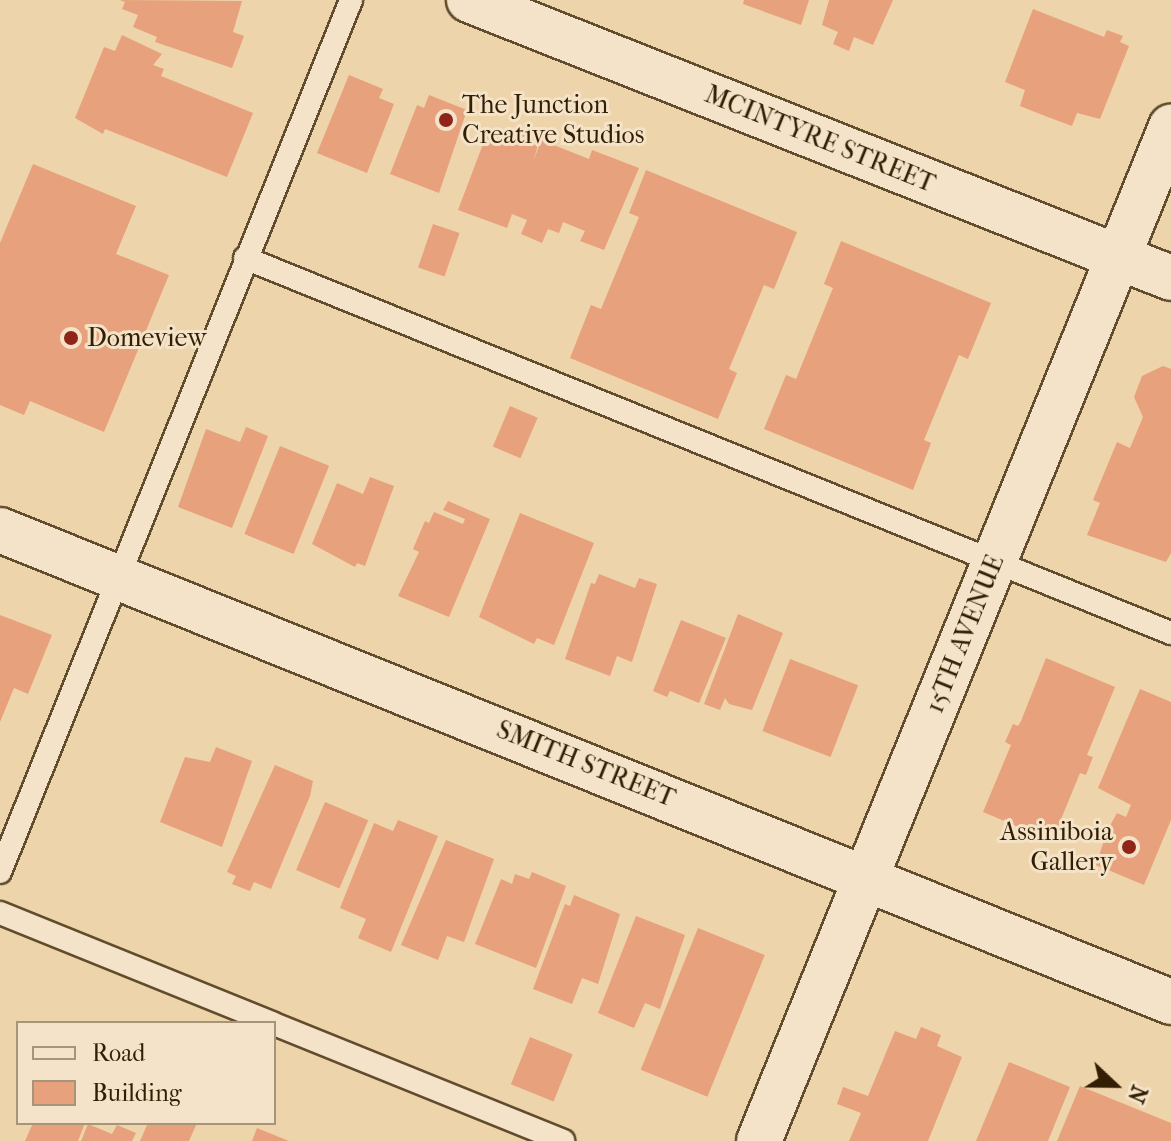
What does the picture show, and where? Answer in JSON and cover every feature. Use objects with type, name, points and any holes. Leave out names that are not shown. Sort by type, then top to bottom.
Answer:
[{"type":"street","name":"MCINTYRE STREET","points":[[469,0],[1171,278]]},
{"type":"street","name":"15TH AVENUE","points":[[759,1141],[1171,127]]},
{"type":"street","name":"SMITH STREET","points":[[0,530],[1171,1002]]},
{"type":"lane","points":[[0,872],[351,0]]},
{"type":"lane","points":[[245,258],[1171,633]]},
{"type":"lane","points":[[0,913],[266,1021]]},
{"type":"lane","points":[[276,1025],[563,1141]]},
{"type":"building","points":[[120,0],[242,1],[233,32],[244,36],[232,68],[155,42],[157,37],[133,27],[138,15],[122,9],[125,2]]},
{"type":"building","points":[[744,0],[809,0],[801,25],[743,4]]},
{"type":"building","points":[[829,0],[893,0],[873,45],[854,37],[849,51],[833,44],[838,32],[822,25]]},
{"type":"building","points":[[1033,9],[1104,37],[1107,30],[1123,36],[1120,42],[1129,46],[1100,119],[1077,113],[1072,126],[1045,116],[1020,106],[1025,90],[1005,82]]},
{"type":"building","points":[[122,35],[162,54],[153,65],[164,69],[161,76],[253,113],[227,177],[105,129],[103,134],[75,118],[104,47],[115,51]]},
{"type":"building","points":[[349,75],[383,89],[379,98],[394,104],[367,173],[317,153]]},
{"type":"building","points":[[429,95],[467,110],[439,193],[390,174],[417,105],[424,108]]},
{"type":"building","points":[[511,130],[539,140],[534,160],[541,140],[589,159],[592,150],[639,168],[604,250],[580,241],[585,231],[563,222],[559,233],[548,229],[542,243],[521,234],[527,220],[512,214],[507,228],[458,210],[488,131],[508,139]]},
{"type":"building","name":"Domeview","points":[[33,164],[136,206],[116,254],[169,275],[104,432],[30,401],[24,415],[0,405],[0,243]]},
{"type":"building","points":[[646,170],[797,232],[774,289],[764,285],[729,369],[737,373],[718,419],[570,358],[591,305],[601,309],[639,217],[629,213]]},
{"type":"building","points":[[433,224],[459,233],[444,277],[418,267]]},
{"type":"building","points":[[841,241],[991,303],[968,359],[959,355],[924,440],[931,443],[913,490],[764,429],[786,375],[796,379],[833,288],[824,284]]},
{"type":"building","points":[[1163,366],[1171,369],[1171,553],[1166,562],[1087,535],[1100,503],[1093,500],[1117,442],[1130,448],[1143,417],[1134,397],[1142,376]]},
{"type":"building","points":[[510,406],[538,418],[520,458],[493,447]]},
{"type":"building","points":[[246,427],[268,436],[232,528],[178,507],[206,429],[240,442]]},
{"type":"building","points":[[280,446],[329,466],[294,554],[244,534]]},
{"type":"building","points":[[370,477],[394,486],[365,566],[357,563],[355,567],[312,544],[337,483],[363,494]]},
{"type":"building","points":[[448,501],[490,519],[449,617],[398,596],[419,552],[413,549],[425,521],[429,523],[434,512],[463,524],[465,519],[443,510]]},
{"type":"building","points":[[520,513],[594,543],[554,645],[537,638],[534,644],[479,617]]},
{"type":"building","points":[[599,574],[635,588],[639,578],[657,584],[632,662],[617,656],[610,676],[565,659],[591,583],[595,584]]},
{"type":"building","points":[[738,614],[783,633],[752,710],[729,704],[725,698],[720,710],[704,704]]},
{"type":"building","points":[[0,615],[52,635],[28,694],[14,688],[0,722]]},
{"type":"building","points":[[681,620],[726,638],[699,703],[670,691],[667,697],[653,691]]},
{"type":"building","points":[[1046,658],[1115,687],[1087,755],[1093,757],[1086,775],[1080,773],[1052,841],[983,812],[1011,745],[1005,742],[1013,724],[1018,726],[1021,721]]},
{"type":"building","points":[[790,659],[858,685],[831,757],[762,731]]},
{"type":"building","points":[[1140,689],[1171,702],[1171,820],[1144,885],[1096,865],[1107,831],[1117,813],[1126,817],[1131,805],[1098,788]]},
{"type":"building","points":[[216,747],[252,761],[222,847],[160,822],[185,757],[210,762]]},
{"type":"building","points":[[275,765],[313,781],[310,796],[271,889],[254,882],[250,891],[232,884],[236,876],[227,872]]},
{"type":"building","points":[[325,802],[368,820],[339,888],[296,870]]},
{"type":"building","points":[[398,820],[438,836],[391,952],[358,938],[366,919],[340,908],[374,823],[393,831]]},
{"type":"building","points":[[446,840],[494,859],[464,942],[447,936],[438,960],[401,945]]},
{"type":"building","points":[[532,872],[566,886],[536,968],[475,944],[501,879],[512,884],[515,874],[529,879]]},
{"type":"building","points":[[574,895],[620,914],[598,984],[582,978],[572,1004],[533,989],[565,904],[570,906]]},
{"type":"building","points":[[636,916],[685,935],[660,1009],[645,1003],[634,1028],[598,1013]]},
{"type":"building","points":[[698,928],[765,955],[707,1097],[641,1070]]},
{"type":"building","points":[[921,1027],[941,1035],[937,1046],[962,1057],[928,1141],[849,1141],[861,1113],[837,1104],[843,1087],[868,1096],[895,1031],[916,1039]]},
{"type":"building","points":[[530,1037],[573,1054],[554,1102],[511,1084]]},
{"type":"building","points":[[1009,1062],[1070,1087],[1048,1141],[976,1141]]},
{"type":"building","points":[[1080,1086],[1171,1123],[1171,1141],[1057,1141]]},
{"type":"building","points":[[32,1125],[84,1125],[78,1141],[25,1141]]},
{"type":"building","points":[[88,1125],[112,1134],[117,1125],[136,1133],[132,1141],[81,1141]]},
{"type":"building","points":[[147,1125],[196,1125],[189,1141],[140,1141]]},
{"type":"building","points":[[257,1128],[289,1141],[252,1141]]},
{"type":"place","name":"The Junction Creative Studios","points":[[446,120]]},
{"type":"place","name":"Domeview","points":[[71,338]]},
{"type":"place","name":"Assiniboia Gallery","points":[[1129,847]]}]
